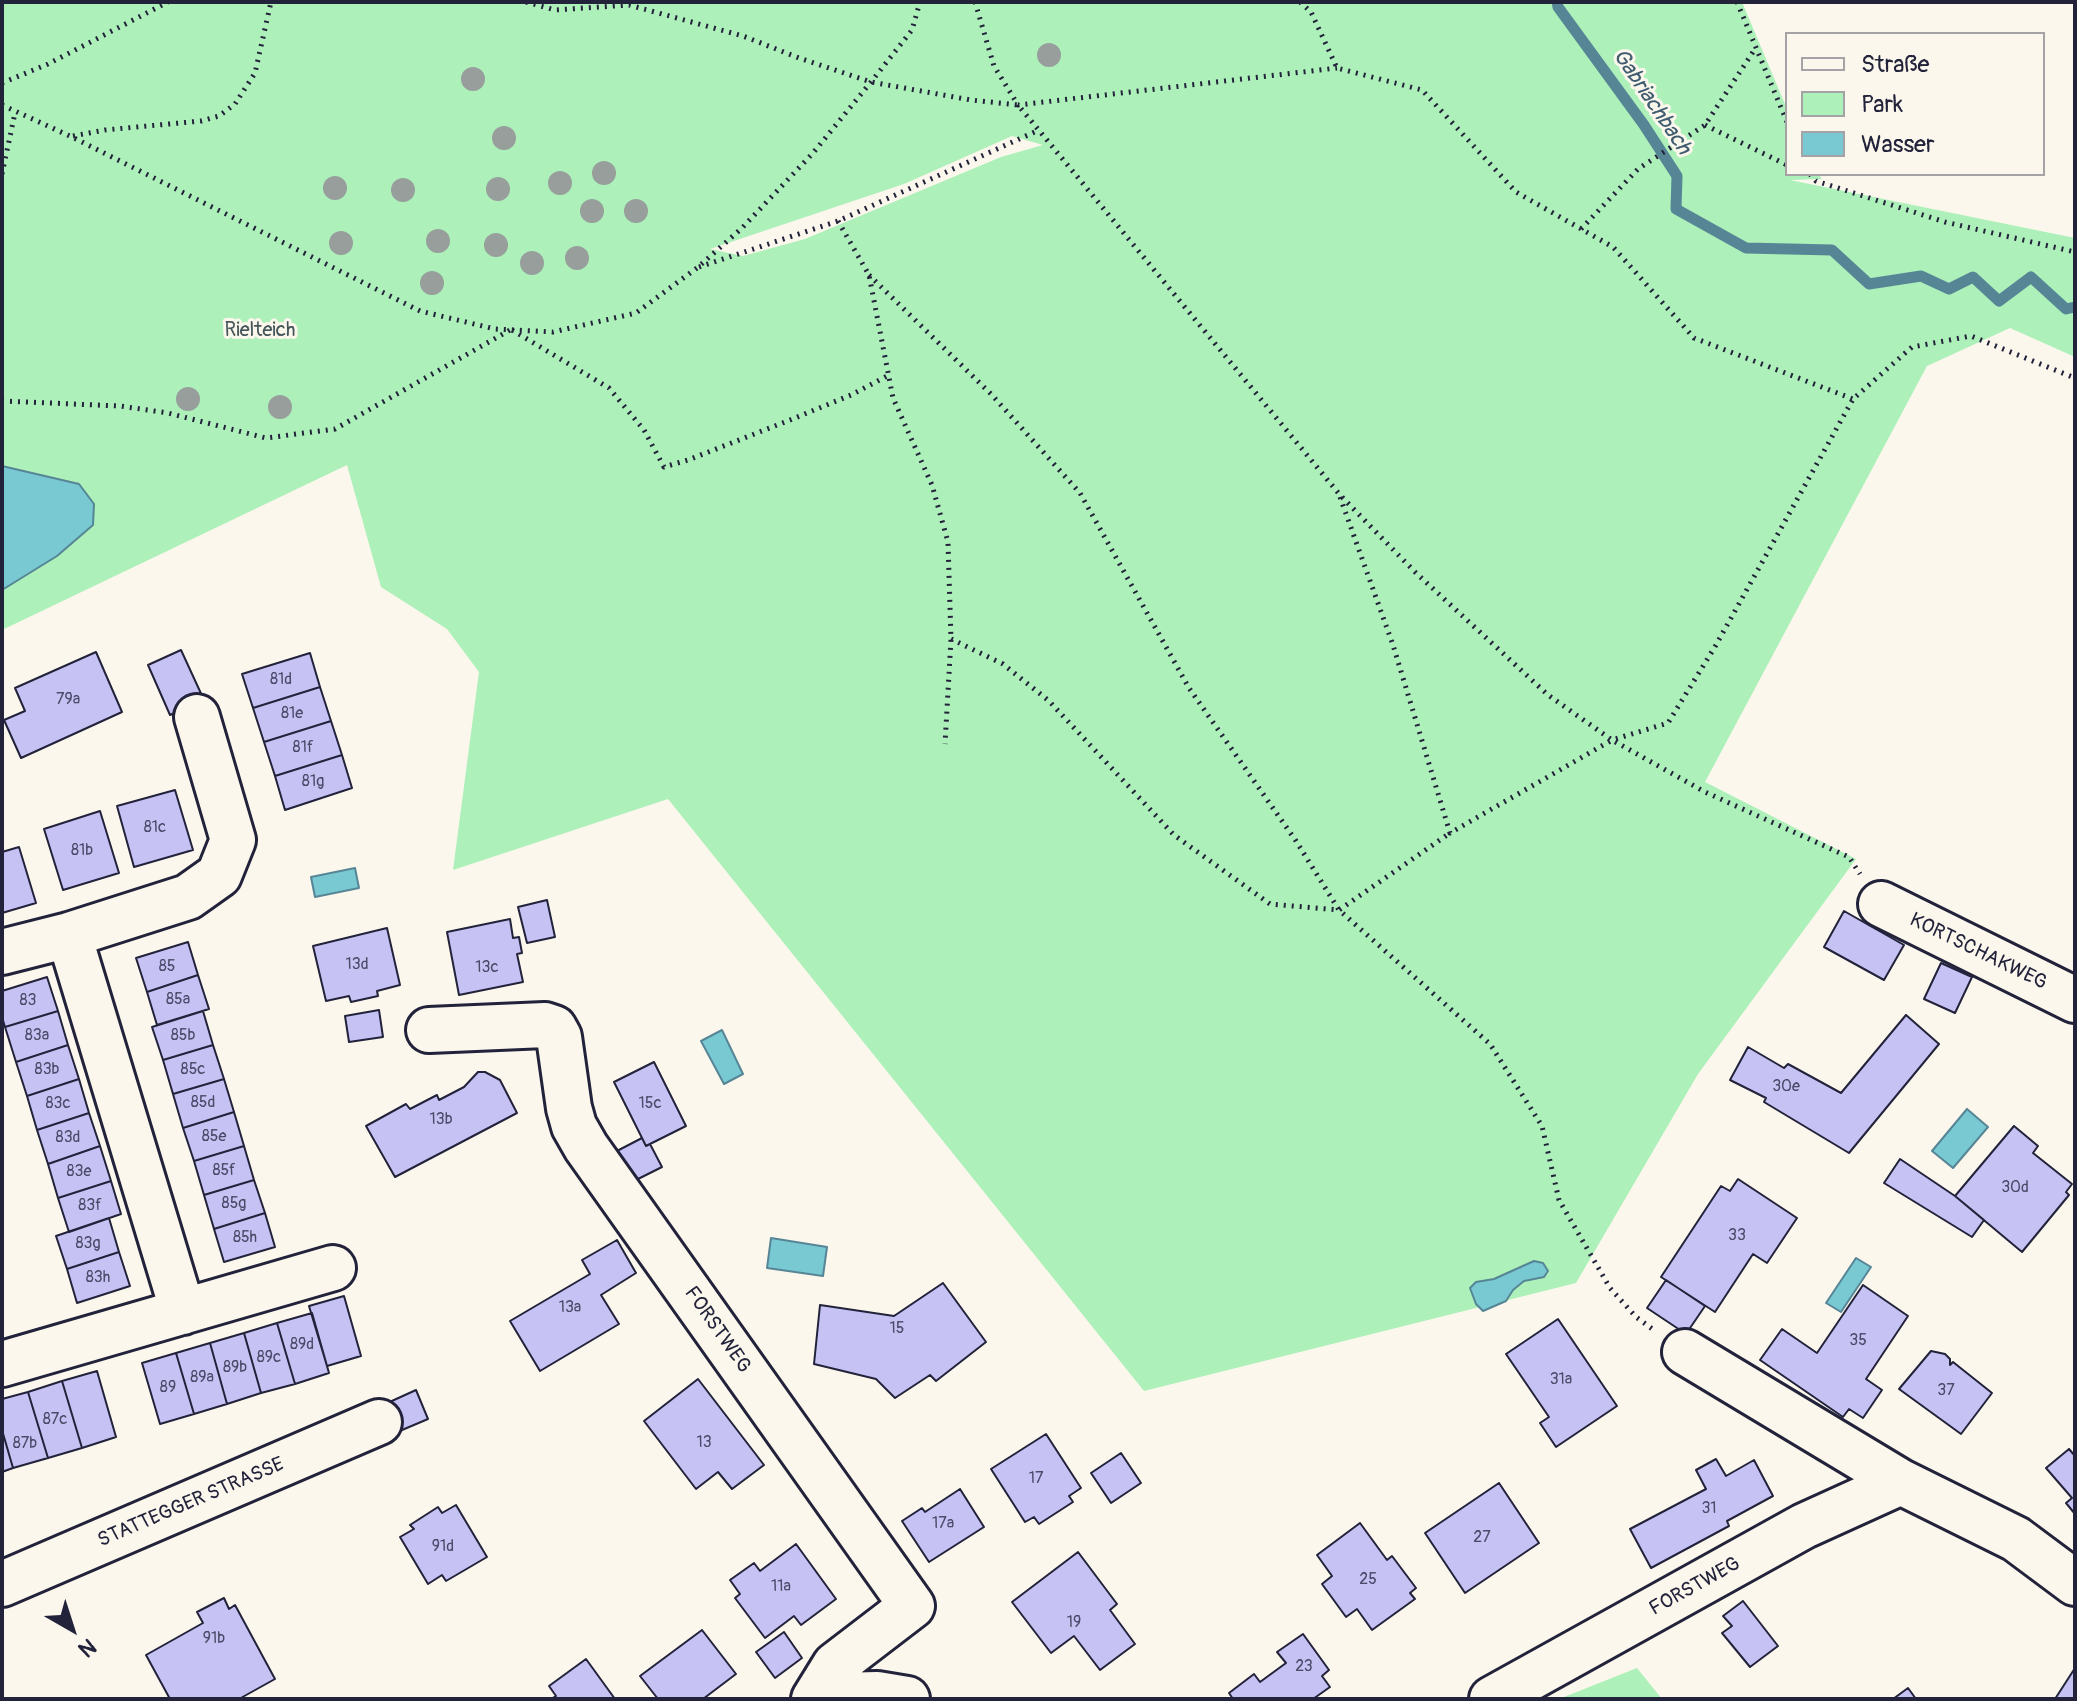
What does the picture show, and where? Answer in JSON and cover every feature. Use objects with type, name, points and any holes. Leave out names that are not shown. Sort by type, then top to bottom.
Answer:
[{"type":"street","points":[[2,952],[69,935],[188,897],[219,875],[233,840],[197,717]]},
{"type":"street","name":"KORTSCHAKWEG","points":[[1881,904],[2075,1000]]},
{"type":"street","points":[[69,935],[183,1312]]},
{"type":"street","name":"FORSTWEG","points":[[429,1030],[545,1025],[554,1028],[559,1037],[571,1117],[586,1147],[912,1606],[835,1665],[814,1699]]},
{"type":"street","points":[[2,1364],[333,1268]]},
{"type":"street","points":[[1685,1352],[1901,1482],[2016,1539],[2075,1583]]},
{"type":"street","name":"STATTEGGER STRASSE","points":[[2,1584],[379,1422]]},
{"type":"street","name":"FORSTWEG","points":[[1492,1699],[1804,1526],[1901,1482]]},
{"type":"street","points":[[828,1699],[841,1695],[877,1694],[907,1699]]},
{"type":"path","points":[[2,83],[48,64],[168,2]]},
{"type":"path","points":[[72,137],[105,130],[201,121],[219,116],[235,104],[255,73],[271,2]]},
{"type":"path","points":[[526,2],[555,10],[629,5],[743,36],[871,82],[1018,105],[1337,68],[1422,90],[1516,192],[1613,247],[1694,338],[1853,399]]},
{"type":"path","points":[[2,105],[420,311],[495,329],[553,332],[636,313],[697,268],[742,228],[813,153],[912,30],[920,2]]},
{"type":"path","points":[[975,2],[994,66],[1018,105],[1340,495],[1415,572],[1548,695],[1612,740],[1705,792],[1849,857],[1881,904]]},
{"type":"path","points":[[1300,2],[1311,12],[1337,68]]},
{"type":"path","points":[[1737,2],[1785,117]]},
{"type":"path","points":[[1581,229],[1638,169],[1705,125],[1755,49]]},
{"type":"path","points":[[2,174],[16,112]]},
{"type":"path","points":[[1705,125],[1785,164]]},
{"type":"path","points":[[697,268],[838,221],[1039,130]]},
{"type":"path","points":[[1810,176],[1816,181],[1945,222],[2075,252]]},
{"type":"path","points":[[838,221],[869,275],[991,394],[1080,493],[1189,688],[1296,841],[1339,910],[1490,1044],[1542,1126],[1559,1200],[1610,1288],[1636,1317],[1685,1352]]},
{"type":"path","points":[[869,275],[893,398],[932,485],[948,542],[951,639],[945,744]]},
{"type":"path","points":[[511,330],[609,388],[644,430],[664,467],[827,405],[889,375]]},
{"type":"path","points":[[2,401],[168,413],[266,438],[335,429],[511,330]]},
{"type":"path","points":[[951,639],[1003,664],[1049,701],[1174,835],[1270,904],[1339,910],[1450,833],[1612,740],[1668,723],[1716,645],[1853,399],[1912,347],[1971,336],[2075,378]]},
{"type":"path","points":[[1340,495],[1393,645],[1450,833]]},
{"type":"green space","name":"Rielteich","points":[[2,2],[1742,2],[1785,104],[1785,176],[1820,176],[1822,179],[1790,180],[2075,238],[2075,357],[2010,328],[1927,366],[1705,782],[1856,859],[1698,1074],[1576,1283],[1144,1391],[668,799],[453,870],[479,672],[447,629],[381,587],[347,465],[2,630]],"holes":[[[1012,136],[1043,145],[1001,157],[805,239],[743,256],[710,249],[904,184]]]},
{"type":"green space","points":[[1637,1668],[1662,1699],[1559,1699]]},
{"type":"water","points":[[2,466],[79,484],[94,504],[93,525],[57,556],[2,590]]},
{"type":"water","points":[[355,868],[359,888],[315,897],[311,877]]},
{"type":"water","points":[[722,1030],[743,1074],[724,1084],[701,1041]]},
{"type":"water","points":[[1967,1109],[1988,1127],[1953,1168],[1932,1151]]},
{"type":"water","points":[[771,1238],[827,1247],[823,1276],[767,1268]]},
{"type":"water","points":[[1856,1258],[1871,1267],[1841,1312],[1826,1303]]},
{"type":"water","points":[[1534,1261],[1543,1263],[1548,1271],[1544,1277],[1524,1281],[1506,1301],[1483,1311],[1476,1304],[1470,1288],[1476,1282],[1494,1279]]},
{"type":"building","points":[[181,650],[204,700],[170,715],[148,665]]},
{"type":"building","points":[[96,652],[122,712],[21,758],[4,720],[25,711],[15,688]]},
{"type":"building","points":[[310,653],[320,687],[253,708],[242,674]]},
{"type":"building","points":[[320,687],[331,721],[264,742],[253,708]]},
{"type":"building","points":[[331,721],[342,755],[275,776],[264,742]]},
{"type":"building","points":[[342,755],[352,788],[285,810],[275,776]]},
{"type":"building","points":[[175,790],[193,850],[134,867],[117,806]]},
{"type":"building","points":[[100,811],[119,873],[63,890],[44,829]]},
{"type":"building","points":[[19,847],[36,903],[2,913],[2,852]]},
{"type":"building","points":[[547,900],[555,937],[527,943],[518,907]]},
{"type":"building","points":[[1844,911],[1904,945],[1884,980],[1824,947]]},
{"type":"building","points":[[510,919],[513,938],[519,937],[522,953],[517,954],[523,982],[459,995],[447,932]]},
{"type":"building","points":[[387,928],[400,985],[377,991],[378,996],[351,1002],[349,996],[326,1001],[313,946]]},
{"type":"building","points":[[188,942],[198,975],[147,992],[136,958]]},
{"type":"building","points":[[1941,963],[1972,977],[1955,1013],[1924,999]]},
{"type":"building","points":[[198,975],[209,1009],[157,1025],[147,992]]},
{"type":"building","points":[[47,977],[58,1011],[5,1027],[2,991]]},
{"type":"building","points":[[379,1010],[383,1037],[349,1042],[345,1016]]},
{"type":"building","points":[[58,1011],[68,1045],[16,1062],[5,1027]]},
{"type":"building","points":[[203,1011],[213,1045],[163,1060],[152,1027]]},
{"type":"building","points":[[1906,1015],[1939,1044],[1849,1153],[1764,1102],[1766,1098],[1730,1080],[1748,1047],[1784,1068],[1788,1064],[1841,1093]]},
{"type":"building","points":[[68,1045],[79,1079],[27,1096],[16,1062]]},
{"type":"building","points":[[213,1045],[224,1079],[173,1094],[163,1060]]},
{"type":"building","points":[[654,1062],[686,1126],[646,1146],[614,1082]]},
{"type":"building","points":[[478,1072],[500,1080],[517,1113],[395,1177],[366,1126],[406,1104],[410,1109],[437,1095],[439,1100],[464,1087]]},
{"type":"building","points":[[79,1079],[89,1113],[37,1130],[27,1096]]},
{"type":"building","points":[[224,1079],[234,1112],[183,1128],[173,1094]]},
{"type":"building","points":[[234,1112],[244,1146],[194,1161],[183,1128]]},
{"type":"building","points":[[89,1113],[100,1146],[48,1164],[37,1130]]},
{"type":"building","points":[[2014,1126],[2038,1146],[2033,1153],[2072,1184],[2066,1192],[2069,1195],[2022,1252],[1955,1196]]},
{"type":"building","points":[[642,1138],[646,1146],[650,1144],[662,1167],[630,1183],[615,1152]]},
{"type":"building","points":[[100,1146],[111,1181],[58,1198],[48,1164]]},
{"type":"building","points":[[244,1146],[254,1180],[204,1195],[194,1161]]},
{"type":"building","points":[[1900,1159],[1984,1220],[1972,1237],[1884,1183]]},
{"type":"building","points":[[1738,1179],[1797,1218],[1767,1263],[1753,1254],[1715,1312],[1661,1277],[1721,1186],[1730,1191]]},
{"type":"building","points":[[254,1180],[265,1213],[214,1229],[204,1195]]},
{"type":"building","points":[[111,1181],[121,1214],[69,1232],[58,1198]]},
{"type":"building","points":[[265,1213],[275,1247],[224,1262],[214,1229]]},
{"type":"building","points":[[109,1218],[119,1252],[67,1269],[56,1236]]},
{"type":"building","points":[[617,1240],[636,1273],[601,1295],[619,1324],[540,1371],[510,1321],[590,1274],[582,1260]]},
{"type":"building","points":[[119,1252],[130,1286],[77,1303],[67,1269]]},
{"type":"building","points":[[1666,1280],[1705,1306],[1686,1334],[1647,1308]]},
{"type":"building","points":[[943,1283],[986,1342],[936,1381],[930,1375],[895,1398],[876,1379],[814,1364],[820,1305],[894,1316]]},
{"type":"building","points":[[1863,1285],[1908,1316],[1866,1379],[1882,1390],[1863,1418],[1849,1409],[1843,1417],[1760,1360],[1782,1329],[1817,1353]]},
{"type":"building","points":[[344,1296],[361,1356],[327,1366],[309,1306]]},
{"type":"building","points":[[312,1313],[329,1373],[295,1384],[277,1323]]},
{"type":"building","points":[[1558,1319],[1617,1406],[1556,1447],[1540,1423],[1549,1417],[1506,1354]]},
{"type":"building","points":[[277,1323],[295,1384],[261,1393],[244,1333]]},
{"type":"building","points":[[244,1333],[261,1393],[227,1404],[210,1343]]},
{"type":"building","points":[[210,1343],[227,1404],[194,1414],[176,1353]]},
{"type":"building","points":[[1931,1351],[1945,1354],[1950,1359],[1950,1365],[1953,1362],[1992,1393],[1961,1434],[1899,1389]]},
{"type":"building","points":[[176,1353],[194,1414],[160,1424],[142,1363]]},
{"type":"building","points":[[97,1371],[116,1437],[82,1448],[62,1381]]},
{"type":"building","points":[[698,1379],[764,1465],[732,1489],[718,1472],[696,1489],[644,1421]]},
{"type":"building","points":[[62,1381],[82,1448],[48,1458],[28,1392]]},
{"type":"building","points":[[416,1390],[428,1419],[395,1433],[383,1405]]},
{"type":"building","points":[[28,1392],[48,1458],[13,1468],[2,1430],[2,1399]]},
{"type":"building","points":[[2,1430],[13,1468],[2,1472]]},
{"type":"building","points":[[1046,1434],[1081,1488],[1069,1496],[1073,1502],[1039,1524],[1034,1517],[1025,1522],[991,1469]]},
{"type":"building","points":[[2069,1449],[2075,1456],[2075,1514],[2066,1503],[2072,1498],[2046,1468]]},
{"type":"building","points":[[1121,1453],[1141,1483],[1111,1503],[1091,1473]]},
{"type":"building","points":[[1716,1459],[1726,1476],[1754,1460],[1773,1496],[1727,1521],[1729,1526],[1651,1568],[1630,1529],[1706,1489],[1696,1470]]},
{"type":"building","points":[[1499,1483],[1539,1543],[1465,1593],[1425,1533]]},
{"type":"building","points":[[960,1489],[984,1527],[929,1562],[902,1521],[922,1508],[925,1512]]},
{"type":"building","points":[[456,1505],[487,1557],[446,1581],[442,1575],[428,1584],[400,1537],[414,1529],[410,1525],[438,1507],[442,1513]]},
{"type":"building","points":[[1360,1523],[1387,1560],[1392,1556],[1416,1588],[1410,1593],[1415,1599],[1372,1630],[1357,1609],[1346,1617],[1322,1584],[1332,1576],[1317,1555]]},
{"type":"building","points":[[796,1544],[836,1599],[801,1625],[794,1616],[765,1638],[735,1598],[740,1594],[730,1580],[754,1563],[760,1571]]},
{"type":"building","points":[[1078,1552],[1117,1604],[1110,1610],[1135,1644],[1100,1670],[1074,1636],[1051,1653],[1012,1602]]},
{"type":"building","points":[[224,1598],[229,1609],[235,1605],[275,1679],[239,1699],[170,1699],[146,1655],[203,1623],[197,1612]]},
{"type":"building","points":[[1743,1601],[1778,1646],[1750,1667],[1722,1633],[1732,1626],[1723,1616]]},
{"type":"building","points":[[702,1630],[736,1674],[703,1699],[658,1699],[640,1676]]},
{"type":"building","points":[[784,1632],[802,1658],[775,1678],[756,1652]]},
{"type":"building","points":[[1303,1634],[1329,1670],[1322,1676],[1330,1687],[1313,1699],[1233,1699],[1229,1693],[1254,1674],[1260,1682],[1286,1663],[1277,1652]]},
{"type":"building","points":[[586,1659],[615,1699],[551,1699],[556,1696],[549,1686]]},
{"type":"building","points":[[2075,1668],[2075,1699],[2055,1699]]},
{"type":"building","points":[[1908,1688],[1916,1699],[1893,1699]]},
{"type":"waterway","name":"Gabriachbach","points":[[1557,2],[1677,176],[1676,209],[1746,248],[1832,250],[1869,284],[1921,276],[1949,289],[1973,277],[1999,301],[2031,277],[2066,309],[2075,307]]}]
